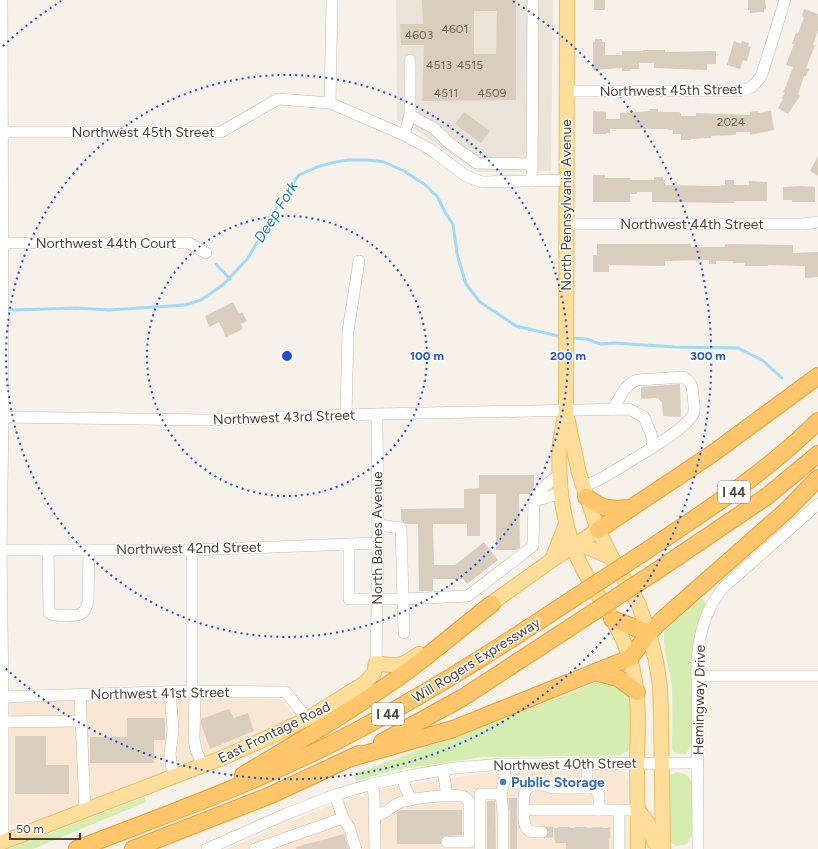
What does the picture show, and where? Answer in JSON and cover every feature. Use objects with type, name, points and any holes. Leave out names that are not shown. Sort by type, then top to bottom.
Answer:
[{"type":"highway","points":[[598,530],[712,454],[818,376]]},
{"type":"highway","name":"Will Rogers Expressway","points":[[77,849],[196,803],[263,775],[324,747],[402,706],[493,652],[732,493],[768,466],[818,421]]},
{"type":"highway","name":"Will Rogers Expressway","points":[[133,849],[271,795],[351,758],[462,698],[655,572],[766,497],[818,454]]},
{"type":"highway","points":[[351,758],[453,729],[630,658],[649,633],[787,510],[818,478]]},
{"type":"highway","points":[[585,492],[601,507],[610,509],[630,508]]},
{"type":"highway","points":[[196,803],[346,714],[408,671],[492,604]]},
{"type":"highway","points":[[612,619],[649,633]]},
{"type":"highway","points":[[595,672],[618,678],[637,692]]},
{"type":"main road","name":"North Pennsylvania Avenue","points":[[567,0],[566,411],[560,444],[560,474],[566,524],[573,546],[584,572],[612,619],[630,658],[637,692],[638,849]]},
{"type":"main road","name":"North Pennsylvania Avenue","points":[[566,411],[585,492],[598,530],[638,603],[649,633],[656,661],[660,686],[661,849]]},
{"type":"main road","points":[[552,560],[566,524]]},
{"type":"main road","points":[[376,663],[396,666],[404,664],[492,604],[552,560],[598,530]]},
{"type":"main road","points":[[573,546],[587,547],[612,558]]},
{"type":"main road","name":"East Frontage Road","points":[[1,843],[203,766],[307,719],[365,683],[374,673],[376,663]]},
{"type":"main road","points":[[638,810],[648,824],[653,840],[661,849]]},
{"type":"street","points":[[1,843],[1,275],[3,243],[1,206],[2,0]]},
{"type":"street","points":[[330,103],[332,0]]},
{"type":"street","points":[[532,181],[533,0]]},
{"type":"street","name":"Northwest 45th Street","points":[[567,90],[739,91],[751,88],[759,80],[762,74],[785,0]]},
{"type":"street","points":[[404,135],[410,115],[410,60]]},
{"type":"street","name":"Northwest 45th Street","points":[[2,132],[220,132],[278,99],[330,103],[404,135],[430,149],[466,176],[482,182],[567,180]]},
{"type":"street","points":[[410,115],[435,128],[449,144],[477,163],[532,164]]},
{"type":"street","name":"Northwest 44th Street","points":[[566,224],[804,224],[818,222]]},
{"type":"street","name":"Northwest 44th Court","points":[[3,243],[189,243],[206,253]]},
{"type":"street","points":[[346,414],[348,331],[359,261]]},
{"type":"street","points":[[585,492],[604,476],[652,448],[674,433],[692,417],[694,411],[692,385],[688,379],[683,377],[638,380],[632,382],[625,389],[614,409]]},
{"type":"street","name":"Northwest 43rd Street","points":[[2,410],[206,420],[346,414],[629,409],[644,417],[653,438],[652,448]]},
{"type":"street","name":"North Barnes Avenue","points":[[376,663],[378,543],[377,414]]},
{"type":"street","points":[[349,544],[348,599],[403,599],[468,596],[533,546],[534,502],[541,488],[560,474]]},
{"type":"street","points":[[534,502],[562,493]]},
{"type":"street","name":"Hemingway Drive","points":[[698,849],[698,648],[708,612],[724,587],[818,504]]},
{"type":"street","points":[[378,525],[401,528],[404,633]]},
{"type":"street","name":"Northwest 42nd Street","points":[[1,550],[192,550],[378,543]]},
{"type":"street","points":[[48,550],[49,612],[56,615],[77,615],[82,613],[86,608],[88,601],[90,550]]},
{"type":"street","points":[[192,550],[194,739],[196,750],[203,766]]},
{"type":"street","points":[[697,676],[818,676]]},
{"type":"street","name":"Northwest 41st Street","points":[[1,697],[193,691],[286,692],[307,719]]},
{"type":"street","points":[[170,692],[173,730],[170,754],[173,777]]},
{"type":"street","points":[[80,694],[85,811]]},
{"type":"street","points":[[2,727],[81,721]]},
{"type":"street","name":"Northwest 40th Street","points":[[207,849],[286,814],[335,795],[403,777],[443,770],[504,764],[637,762],[698,763]]},
{"type":"street","points":[[587,763],[587,788]]},
{"type":"street","points":[[504,764],[505,778],[502,794],[504,849]]},
{"type":"street","points":[[443,770],[447,796]]},
{"type":"street","points":[[403,777],[405,787],[411,800]]},
{"type":"street","points":[[372,784],[374,794],[375,849]]},
{"type":"street","points":[[542,832],[528,830],[524,823],[524,794],[525,791],[533,785],[547,785],[553,788],[595,789],[598,792],[599,810]]},
{"type":"street","points":[[480,849],[480,794],[502,794]]},
{"type":"street","points":[[335,795],[343,818],[349,827],[356,849]]},
{"type":"street","points":[[374,815],[382,814],[401,802],[447,796],[463,796],[467,798],[469,802],[469,842],[447,842]]},
{"type":"street","points":[[533,810],[638,810]]},
{"type":"street","points":[[619,810],[614,833],[619,849]]},
{"type":"street","points":[[256,849],[343,818]]},
{"type":"shaded area","points":[[396,0],[553,0],[551,171],[477,172],[412,127],[397,120]]},
{"type":"shaded area","points":[[223,698],[280,699],[289,707],[292,715],[283,726],[243,744],[19,829],[10,824],[7,819],[7,704],[16,700]]},
{"type":"shaded area","points":[[621,769],[628,779],[629,849],[226,849],[325,807],[391,787],[477,774]]},
{"type":"green space","points":[[699,595],[706,604],[695,634],[692,655],[692,744],[686,754],[679,754],[674,752],[672,747],[672,689],[664,634],[667,624],[671,619]]},
{"type":"green space","points":[[601,680],[615,682],[626,692],[631,703],[632,743],[628,751],[621,755],[483,757],[395,770],[356,781],[354,774],[574,692]]},
{"type":"green space","points":[[677,772],[686,775],[692,782],[692,835],[687,844],[676,846],[666,837],[667,781],[671,775]]},
{"type":"green space","points":[[145,797],[146,802],[33,849],[7,849]]},
{"type":"building","points":[[422,0],[516,0],[516,100],[422,101],[424,45],[401,45],[400,24],[423,24]],"holes":[[[474,11],[497,11],[496,54],[474,54]]]},
{"type":"building","points":[[594,0],[605,0],[605,10],[594,10]]},
{"type":"building","points":[[748,0],[765,0],[766,9],[764,9],[764,12],[750,13],[750,10],[748,10]]},
{"type":"building","points":[[804,9],[818,14],[818,30],[813,45],[815,45],[806,68],[809,69],[806,76],[804,76],[798,94],[800,96],[788,114],[778,108],[783,99],[782,98],[785,93],[783,92],[793,67],[786,65],[794,44],[792,44],[796,33],[798,34],[804,17],[802,16]]},
{"type":"building","points":[[595,39],[602,39],[602,42],[605,42],[605,55],[622,55],[622,51],[643,50],[665,50],[665,52],[716,51],[716,64],[707,64],[707,70],[654,68],[654,63],[639,63],[639,69],[630,69],[630,71],[622,71],[622,68],[593,70],[593,42],[595,42]]},
{"type":"building","points":[[734,41],[741,44],[742,41],[749,43],[748,46],[751,47],[747,61],[743,60],[740,69],[727,65]]},
{"type":"building","points":[[650,109],[658,109],[658,112],[679,112],[681,113],[681,116],[696,116],[696,113],[750,115],[750,112],[758,111],[758,113],[771,111],[774,130],[750,135],[750,132],[736,132],[736,135],[711,136],[711,138],[691,140],[681,140],[681,134],[673,134],[673,130],[668,129],[610,129],[610,133],[606,134],[593,133],[593,111],[606,112],[606,119],[620,119],[620,113],[650,111]]},
{"type":"building","points":[[464,112],[490,131],[481,143],[455,124]]},
{"type":"building","points":[[818,156],[818,176],[810,171]]},
{"type":"building","points":[[593,175],[605,175],[605,178],[630,178],[630,180],[654,180],[654,177],[663,177],[663,180],[665,180],[665,185],[719,186],[725,185],[725,180],[734,180],[734,185],[749,185],[749,181],[767,182],[767,201],[734,201],[734,203],[652,202],[652,192],[637,192],[637,194],[630,194],[630,202],[593,202]]},
{"type":"building","points":[[783,187],[815,187],[815,202],[792,202],[792,200],[783,200]]},
{"type":"building","points":[[597,244],[691,244],[691,247],[725,247],[725,244],[793,245],[793,253],[818,252],[818,277],[805,278],[805,266],[745,266],[745,263],[733,263],[733,261],[716,261],[716,264],[709,264],[709,260],[665,261],[665,266],[609,265],[609,272],[593,272],[593,255],[597,255]]},
{"type":"building","points":[[233,302],[239,314],[242,312],[247,321],[241,324],[243,329],[226,337],[219,322],[209,327],[205,316]]},
{"type":"building","points":[[680,384],[681,417],[663,416],[662,403],[658,398],[641,399],[641,387]]},
{"type":"building","points":[[479,475],[534,475],[534,486],[530,494],[519,494],[520,548],[516,550],[496,550],[496,494],[480,494],[480,536],[467,536],[467,524],[433,524],[434,565],[455,565],[484,542],[498,560],[467,584],[463,579],[433,579],[433,591],[419,591],[418,524],[407,524],[401,521],[401,509],[464,508],[464,489],[479,488]]},
{"type":"building","points":[[229,709],[234,718],[248,713],[254,731],[210,749],[201,724],[201,719]]},
{"type":"building","points":[[127,718],[165,718],[165,740],[154,740],[154,763],[90,763],[90,737],[127,737]]},
{"type":"building","points":[[15,736],[46,736],[46,765],[69,765],[69,794],[15,794]]},
{"type":"building","points":[[508,798],[517,798],[517,849],[510,849],[510,812]]},
{"type":"building","points":[[487,801],[495,801],[496,849],[487,849]]},
{"type":"building","points":[[401,810],[462,810],[462,835],[444,836],[441,839],[441,844],[397,844],[397,812]]},
{"type":"building","points":[[554,828],[609,828],[609,849],[566,849],[566,843],[555,843]]},
{"type":"building","points":[[344,834],[349,849],[296,849],[296,847]]},
{"type":"waterway","name":"Deep Fork","points":[[6,308],[14,310],[77,308],[109,310],[185,305],[201,300],[224,284],[248,258],[286,192],[299,175],[317,167],[335,162],[348,160],[368,160],[384,162],[404,171],[424,184],[437,196],[453,224],[457,254],[466,284],[480,302],[516,326],[562,337]]},
{"type":"waterway","points":[[216,264],[230,279]]},
{"type":"waterway","name":"Deep Fork","points":[[569,338],[587,339],[600,344],[614,343],[675,347],[738,348],[762,360],[782,378]]},
{"type":"tunnel","points":[[542,832],[610,833]]},
{"type":"place","name":"Public Storage","points":[[503,782]]}]
